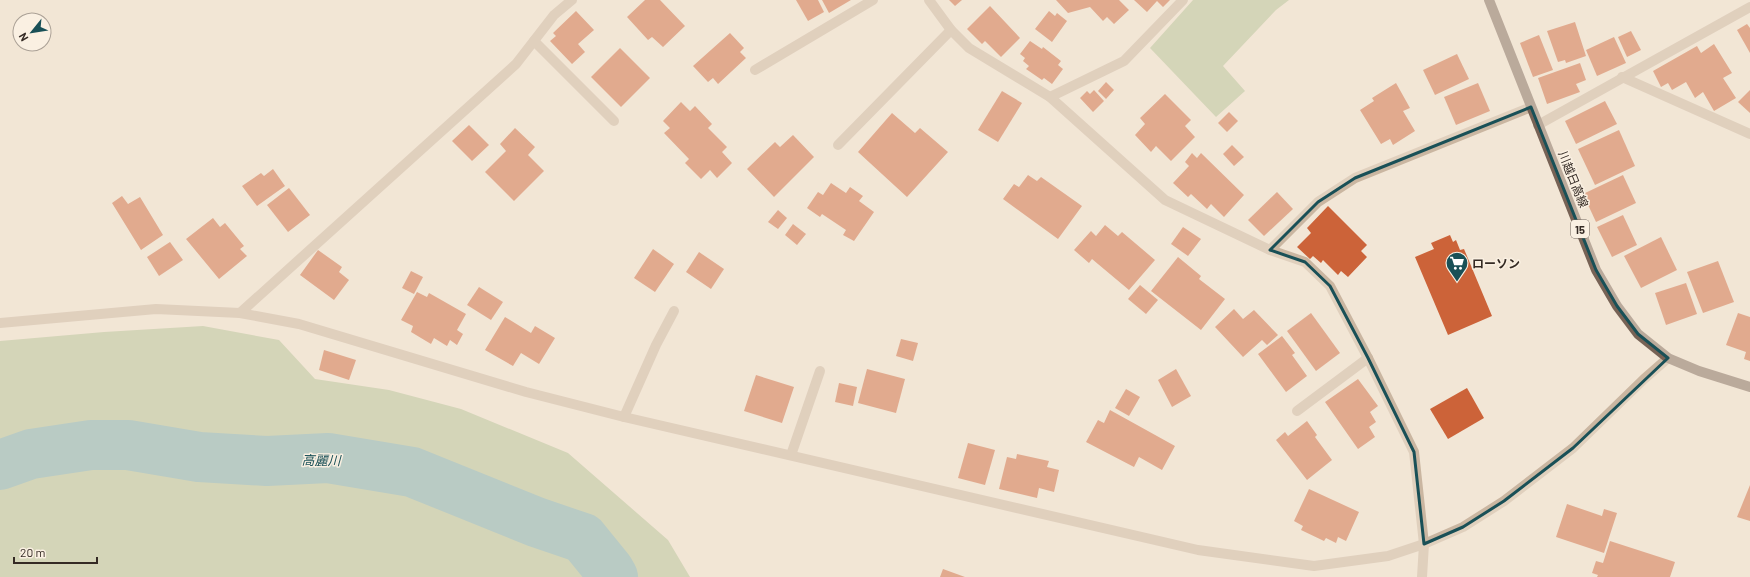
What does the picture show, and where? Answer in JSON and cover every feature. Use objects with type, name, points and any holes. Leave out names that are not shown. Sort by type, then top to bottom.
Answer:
[{"type":"main road","name":"川越日高線","points":[[1489,0],[1530,107],[1596,270],[1617,306],[1638,334],[1668,358],[1699,372],[1750,387]]},
{"type":"street","points":[[240,313],[516,64],[554,16],[572,0]]},
{"type":"street","points":[[755,70],[873,0]]},
{"type":"street","points":[[929,0],[951,30],[969,48],[1050,97],[1165,200],[1270,250],[1304,262],[1330,286],[1368,358],[1414,452],[1424,544],[1424,575]]},
{"type":"street","points":[[1050,97],[1124,61],[1183,0]]},
{"type":"street","points":[[1538,125],[1750,7]]},
{"type":"street","points":[[838,145],[951,30]]},
{"type":"street","points":[[534,41],[614,122]]},
{"type":"street","points":[[1622,78],[1750,134]]},
{"type":"street","points":[[1270,250],[1318,202],[1355,178],[1530,107]]},
{"type":"street","points":[[0,323],[156,309],[240,313],[299,324],[526,392],[624,417],[1198,550],[1314,566],[1388,556],[1424,544],[1462,527],[1504,501],[1573,448],[1644,379],[1668,358]]},
{"type":"street","points":[[624,417],[656,345],[674,311]]},
{"type":"street","points":[[1297,411],[1368,358]]},
{"type":"street","points":[[791,455],[820,371]]},
{"type":"highlighted area","points":[[1531,107],[1596,270],[1617,306],[1638,334],[1668,358],[1573,448],[1504,501],[1463,527],[1424,544],[1414,452],[1368,358],[1330,286],[1305,262],[1270,250],[1318,202],[1355,178]]},
{"type":"green space","points":[[1193,0],[1289,0],[1276,10],[1223,66],[1245,91],[1216,117],[1150,48]]},
{"type":"green space","points":[[203,326],[279,340],[315,379],[389,390],[461,409],[568,453],[668,540],[690,577],[0,577],[0,341],[104,332]]},
{"type":"building","points":[[645,0],[660,0],[685,26],[663,47],[652,37],[648,40],[627,17]]},
{"type":"building","points":[[796,0],[818,0],[824,12],[808,21]]},
{"type":"building","points":[[822,0],[851,0],[829,13]]},
{"type":"building","points":[[949,0],[962,0],[955,6]]},
{"type":"building","points":[[1056,0],[1119,0],[1129,10],[1114,24],[1107,17],[1103,21],[1090,7],[1068,13]]},
{"type":"building","points":[[1134,0],[1170,0],[1163,7],[1157,1],[1147,12]]},
{"type":"building","points":[[990,6],[1020,38],[1001,57],[985,41],[982,44],[967,29]]},
{"type":"building","points":[[576,11],[594,30],[578,44],[585,52],[572,64],[550,41],[556,36],[553,33]]},
{"type":"building","points":[[1049,11],[1055,16],[1057,13],[1067,21],[1052,42],[1035,29]]},
{"type":"building","points":[[1575,22],[1586,56],[1566,63],[1565,60],[1558,62],[1547,31]]},
{"type":"building","points":[[1747,24],[1750,28],[1750,53],[1737,30]]},
{"type":"building","points":[[1631,31],[1641,50],[1627,57],[1618,37]]},
{"type":"building","points":[[730,33],[744,48],[740,52],[746,58],[718,84],[713,78],[708,82],[693,66]]},
{"type":"building","points":[[1539,35],[1553,70],[1533,77],[1520,43]]},
{"type":"building","points":[[1614,37],[1626,63],[1597,76],[1586,50]]},
{"type":"building","points":[[1030,41],[1042,49],[1043,47],[1061,61],[1058,65],[1063,69],[1052,84],[1044,78],[1042,80],[1026,69],[1029,66],[1023,61],[1025,58],[1020,54]]},
{"type":"building","points":[[1714,44],[1732,73],[1723,78],[1736,98],[1714,111],[1703,92],[1695,98],[1686,82],[1672,90],[1668,83],[1661,87],[1653,71],[1697,46],[1701,53]]},
{"type":"building","points":[[620,48],[650,78],[621,107],[591,77]]},
{"type":"building","points":[[1457,54],[1469,79],[1435,95],[1423,70]]},
{"type":"building","points":[[1580,63],[1586,80],[1576,84],[1580,92],[1547,104],[1538,78]]},
{"type":"building","points":[[1106,82],[1114,90],[1106,99],[1098,91]]},
{"type":"building","points":[[1396,83],[1410,108],[1403,111],[1415,131],[1393,145],[1390,139],[1381,144],[1360,110],[1374,101],[1372,98]]},
{"type":"building","points":[[1478,83],[1490,111],[1456,125],[1444,97]]},
{"type":"building","points":[[1094,90],[1104,101],[1093,112],[1080,98],[1087,91],[1090,94]]},
{"type":"building","points":[[1750,90],[1750,113],[1738,102]]},
{"type":"building","points":[[1002,91],[1022,103],[998,142],[978,130]]},
{"type":"building","points":[[1165,94],[1191,120],[1185,126],[1195,137],[1171,161],[1156,146],[1151,152],[1135,135],[1145,124],[1140,118]]},
{"type":"building","points":[[1605,101],[1617,124],[1576,144],[1565,121]]},
{"type":"building","points":[[681,102],[690,111],[695,106],[712,124],[708,128],[727,147],[722,152],[732,163],[717,178],[710,170],[701,179],[685,163],[689,159],[664,133],[670,128],[663,121]]},
{"type":"building","points":[[1229,112],[1238,121],[1227,132],[1218,123]]},
{"type":"building","points":[[892,113],[915,133],[920,128],[948,152],[907,197],[858,152]]},
{"type":"building","points":[[469,125],[489,145],[472,161],[452,141]]},
{"type":"building","points":[[515,128],[535,147],[528,155],[544,171],[514,201],[485,172],[506,151],[500,144]]},
{"type":"building","points":[[1619,130],[1635,166],[1595,185],[1578,149]]},
{"type":"building","points":[[793,135],[814,157],[774,197],[747,169],[775,142],[780,147]]},
{"type":"building","points":[[1232,145],[1244,157],[1234,166],[1223,154]]},
{"type":"building","points":[[1192,153],[1197,158],[1201,153],[1244,195],[1224,217],[1211,204],[1207,209],[1191,194],[1188,197],[1173,183],[1189,166],[1185,162]]},
{"type":"building","points":[[273,169],[285,186],[257,206],[242,186],[261,173],[264,176]]},
{"type":"building","points":[[1028,175],[1037,181],[1041,177],[1082,206],[1058,239],[1003,199],[1014,184],[1019,187]]},
{"type":"building","points":[[1623,175],[1636,203],[1596,222],[1583,194]]},
{"type":"building","points":[[831,183],[846,193],[850,187],[863,196],[859,201],[874,212],[854,241],[843,235],[846,230],[822,214],[820,217],[807,208],[818,192],[823,195]]},
{"type":"building","points":[[289,188],[310,215],[288,232],[267,205]]},
{"type":"building","points":[[1277,192],[1293,209],[1264,236],[1248,220]]},
{"type":"building","points":[[122,196],[128,204],[140,197],[163,235],[141,250],[112,203]]},
{"type":"building","points":[[1328,206],[1367,245],[1361,251],[1367,257],[1348,277],[1341,271],[1338,275],[1323,260],[1321,263],[1313,256],[1310,259],[1297,247],[1311,233],[1307,228]]},
{"type":"building","points":[[778,210],[787,218],[778,229],[768,222]]},
{"type":"building","points":[[1623,215],[1637,245],[1612,257],[1597,227]]},
{"type":"building","points":[[213,218],[220,227],[225,223],[244,246],[240,249],[247,256],[219,279],[186,239]]},
{"type":"building","points":[[793,224],[806,234],[797,245],[785,235]]},
{"type":"building","points":[[1105,225],[1118,236],[1122,232],[1155,260],[1129,290],[1092,259],[1089,263],[1074,250],[1091,231],[1096,236]]},
{"type":"building","points":[[1183,227],[1201,239],[1188,256],[1171,244]]},
{"type":"building","points":[[1450,235],[1453,242],[1456,240],[1460,250],[1464,249],[1492,316],[1448,335],[1415,257],[1434,249],[1431,243]]},
{"type":"building","points":[[1661,237],[1677,270],[1641,288],[1624,256]]},
{"type":"building","points":[[170,242],[183,260],[159,276],[147,257]]},
{"type":"building","points":[[653,249],[674,264],[655,292],[634,278]]},
{"type":"building","points":[[318,250],[342,267],[339,272],[349,280],[334,300],[300,275]]},
{"type":"building","points":[[699,252],[724,269],[711,289],[686,272]]},
{"type":"building","points":[[1178,257],[1201,276],[1199,279],[1225,299],[1201,330],[1151,291]]},
{"type":"building","points":[[1718,261],[1734,302],[1703,313],[1687,272]]},
{"type":"building","points":[[411,271],[423,277],[414,294],[402,288]]},
{"type":"building","points":[[1686,283],[1697,314],[1666,325],[1655,293]]},
{"type":"building","points":[[1140,285],[1158,300],[1146,314],[1128,299]]},
{"type":"building","points":[[479,287],[503,302],[491,320],[467,305]]},
{"type":"building","points":[[417,292],[427,297],[429,293],[466,314],[457,330],[463,334],[457,345],[450,340],[447,346],[434,338],[431,344],[411,332],[413,326],[401,320]]},
{"type":"building","points":[[1234,309],[1243,319],[1254,310],[1278,335],[1267,345],[1262,340],[1243,357],[1215,327]]},
{"type":"building","points":[[1311,313],[1340,353],[1316,371],[1287,331]]},
{"type":"building","points":[[1738,313],[1750,317],[1750,361],[1744,359],[1746,352],[1726,345]]},
{"type":"building","points":[[505,317],[531,333],[535,326],[555,338],[539,364],[521,353],[513,366],[485,350]]},
{"type":"building","points":[[1282,336],[1295,353],[1292,355],[1307,376],[1286,392],[1258,354]]},
{"type":"building","points":[[901,339],[918,343],[913,361],[896,356]]},
{"type":"building","points":[[324,350],[356,360],[349,380],[319,370]]},
{"type":"building","points":[[867,369],[905,379],[896,413],[858,403]]},
{"type":"building","points":[[1176,369],[1191,396],[1172,407],[1158,380]]},
{"type":"building","points":[[756,375],[794,387],[782,423],[744,411]]},
{"type":"building","points":[[1358,379],[1378,406],[1370,412],[1376,422],[1369,427],[1375,437],[1358,449],[1325,402]]},
{"type":"building","points":[[839,383],[857,387],[853,406],[835,402]]},
{"type":"building","points":[[1467,388],[1484,418],[1448,439],[1430,409]]},
{"type":"building","points":[[1126,389],[1140,397],[1129,416],[1115,408]]},
{"type":"building","points":[[1110,410],[1175,446],[1162,470],[1139,457],[1134,467],[1086,442],[1098,420],[1104,423]]},
{"type":"building","points":[[1307,421],[1317,435],[1315,437],[1332,460],[1307,480],[1276,440],[1285,432],[1288,436]]},
{"type":"building","points":[[968,443],[995,450],[985,485],[958,478]]},
{"type":"building","points":[[1017,454],[1049,461],[1047,467],[1059,470],[1054,492],[1039,488],[1037,498],[999,489],[1007,457],[1016,459]]},
{"type":"building","points":[[1750,485],[1750,521],[1737,517]]},
{"type":"building","points":[[1309,489],[1359,512],[1346,541],[1338,537],[1336,543],[1326,538],[1324,541],[1301,530],[1303,526],[1294,521]]},
{"type":"building","points":[[1567,504],[1602,516],[1604,509],[1617,513],[1604,553],[1556,537]]},
{"type":"building","points":[[1610,541],[1675,562],[1670,577],[1597,577],[1598,575],[1592,573],[1596,561],[1603,563]]},
{"type":"building","points":[[943,569],[965,577],[940,577]]},
{"type":"waterway","name":"高麗川","points":[[0,465],[31,454],[91,445],[128,445],[199,457],[267,461],[328,458],[412,472],[536,522],[583,538],[613,577]]},
{"type":"place","name":"ローソン","points":[[1457,282]]}]
